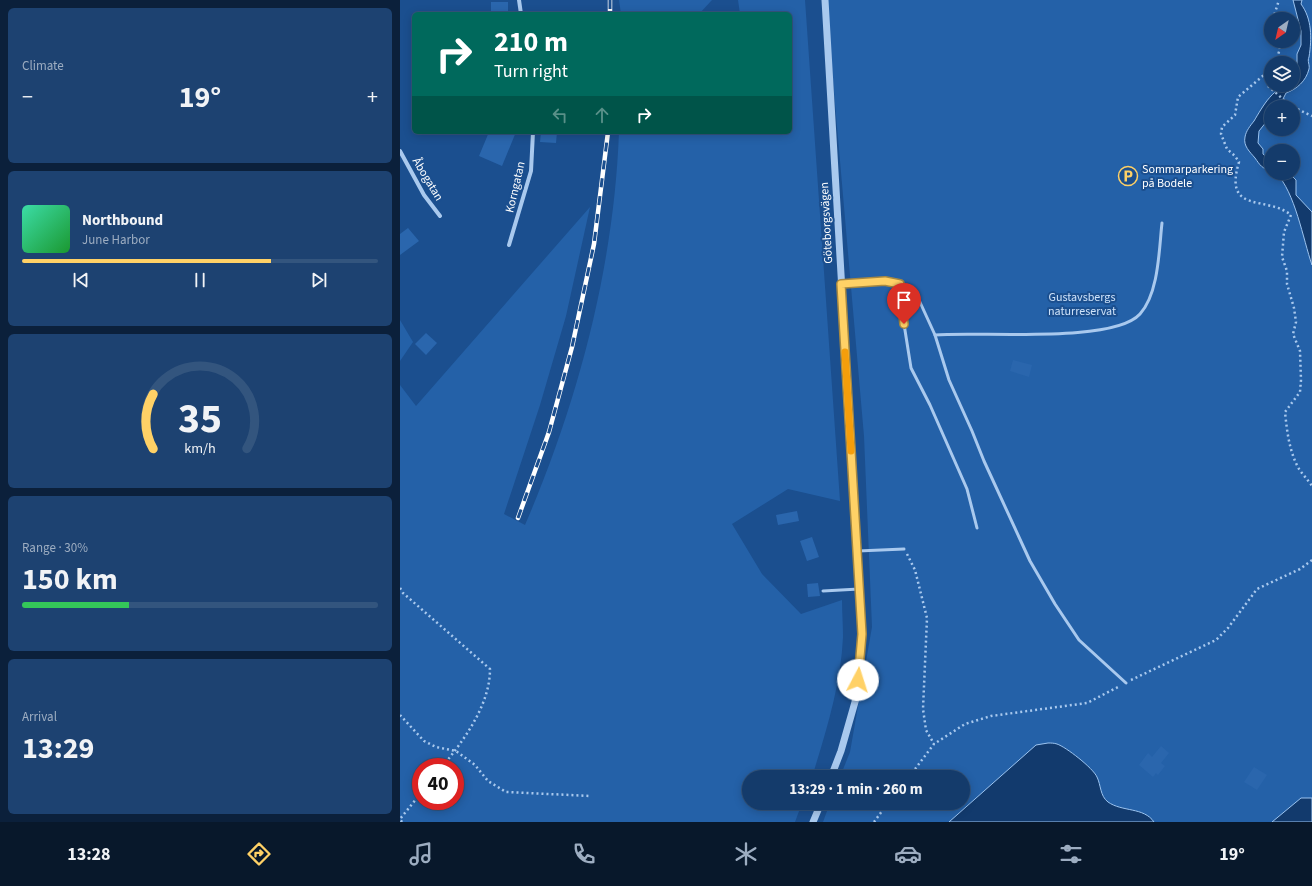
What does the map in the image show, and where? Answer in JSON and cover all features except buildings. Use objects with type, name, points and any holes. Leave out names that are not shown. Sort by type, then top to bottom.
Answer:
[{"type":"street","points":[[519,0],[521,12]]},
{"type":"street","name":"Göteborgsvägen","points":[[825,0],[862,634],[857,695],[841,751],[834,770]]},
{"type":"street","name":"Korngatan","points":[[509,245],[531,171],[533,134]]},
{"type":"street","name":"Åbogatan","points":[[400,151],[424,195],[440,216]]},
{"type":"street","points":[[813,822],[817,810]]},
{"type":"lane","points":[[935,335],[1076,332],[1107,329],[1129,323],[1141,313],[1150,296],[1157,269],[1162,223]]},
{"type":"lane","points":[[841,284],[885,281],[900,284],[911,290],[920,300],[935,335],[937,346],[949,380],[1030,561],[1055,604],[1079,640],[1126,683]]},
{"type":"lane","points":[[900,284],[904,324],[911,368],[930,405],[967,489],[977,528]]},
{"type":"lane","points":[[857,551],[904,548]]},
{"type":"lane","points":[[823,591],[859,589]]},
{"type":"path","points":[[1275,12],[1279,0]]},
{"type":"path","points":[[1264,75],[1238,97],[1235,115],[1222,127],[1221,134],[1227,149],[1239,162],[1234,179],[1237,190],[1244,198],[1258,205],[1283,209],[1291,215],[1284,232],[1282,257],[1287,271],[1287,284],[1294,308],[1296,322],[1293,334],[1300,351],[1301,380],[1300,392],[1285,412],[1286,429],[1291,449],[1299,469],[1312,486]]},
{"type":"path","points":[[1274,92],[1284,100]]},
{"type":"path","points":[[1300,111],[1312,116]]},
{"type":"path","points":[[904,548],[915,570],[927,618],[923,709],[926,730],[934,744]]},
{"type":"path","points":[[400,588],[403,593],[417,603],[490,669],[490,677],[484,699],[456,750],[449,758]]},
{"type":"path","points":[[400,715],[424,741],[436,747],[456,750],[475,765],[488,781],[506,792],[591,796]]},
{"type":"path","points":[[402,822],[400,819],[412,804]]},
{"type":"path","points":[[874,822],[883,810]]},
{"type":"green space","points":[[619,0],[712,0],[701,12],[621,12]]},
{"type":"green space","points":[[738,0],[805,0],[840,501],[788,489],[732,524],[762,574],[801,614],[842,600],[842,655],[836,690],[814,770],[742,770],[742,810],[799,810],[795,822],[400,822],[400,385],[416,406],[590,207],[566,316],[540,405],[504,514],[525,525],[544,478],[577,382],[590,333],[610,233],[616,183],[619,134],[792,134],[792,12],[740,12]]},
{"type":"green space","name":"Gustavsbergs naturreservat","points":[[826,0],[1312,0],[1312,822],[823,822],[827,810],[970,810],[970,770],[843,770],[850,752],[872,627],[864,436]]},
{"type":"green space","points":[[400,320],[413,342],[400,361]]},
{"type":"shaded area","points":[[1293,0],[1302,0],[1301,4],[1305,10],[1309,22],[1311,36],[1308,73],[1300,84],[1300,56],[1297,56],[1297,54],[1301,45],[1300,12],[1296,12]]},
{"type":"shaded area","points":[[1275,92],[1288,92],[1282,100],[1268,100]]},
{"type":"shaded area","points":[[1264,105],[1264,125],[1259,131],[1258,143],[1263,149],[1264,168],[1249,151],[1245,143],[1246,133]]},
{"type":"shaded area","points":[[1282,180],[1296,180],[1296,195],[1312,212],[1312,265],[1298,216]]},
{"type":"shaded area","points":[[1048,743],[1056,744],[1066,749],[1079,758],[1095,773],[1105,800],[1114,805],[1145,814],[1154,822],[949,822],[963,810],[970,810],[970,803],[1036,745]]},
{"type":"shaded area","points":[[1301,798],[1312,798],[1312,822],[1272,822]]},
{"type":"railway","points":[[610,0],[610,12]]},
{"type":"railway","points":[[518,518],[549,432],[572,347],[594,244],[608,134]]},
{"type":"slow traffic","points":[[845,352],[851,451]]},
{"type":"place","name":"Sommarparkering på Bodele","points":[[1128,176]]},
{"type":"route","points":[[858,680],[862,634],[841,284],[885,281],[900,284],[904,324]]}]
